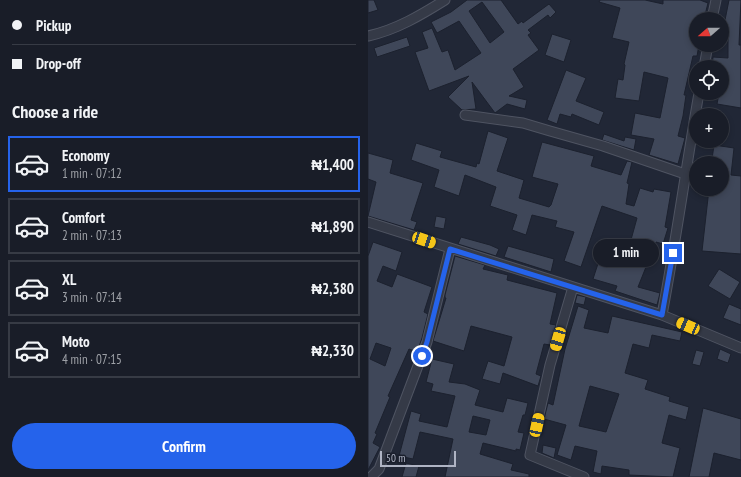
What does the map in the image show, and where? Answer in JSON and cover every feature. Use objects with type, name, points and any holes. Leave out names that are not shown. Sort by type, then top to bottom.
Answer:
[{"type":"street","points":[[368,36],[379,34],[414,19],[445,0]]},
{"type":"street","points":[[713,12],[716,0]]},
{"type":"street","points":[[662,315],[679,222],[685,174],[698,100]]},
{"type":"street","points":[[465,115],[530,125],[603,146],[685,174]]},
{"type":"street","points":[[368,222],[662,315],[741,348]]},
{"type":"street","points":[[371,477],[379,469],[427,342],[450,249]]},
{"type":"street","points":[[573,287],[550,365],[530,455],[584,477]]},
{"type":"building","points":[[368,0],[374,0],[378,10],[368,13]]},
{"type":"building","points":[[467,0],[501,0],[518,24],[522,21],[523,23],[549,4],[556,12],[550,18],[548,15],[528,30],[531,33],[528,35],[539,50],[513,69],[524,87],[509,96],[527,100],[525,109],[507,104],[495,113],[472,82],[476,109],[462,110],[448,97],[469,76],[429,91],[415,52],[428,48],[422,32],[432,28],[442,52],[448,50],[455,70],[481,53],[459,21],[437,33],[431,22],[451,12]],"holes":[[[482,2],[504,32],[490,43],[469,11]]]},
{"type":"building","points":[[600,0],[645,0],[663,4],[663,0],[700,0],[708,3],[706,12],[689,12],[689,52],[698,52],[697,56],[693,56],[692,60],[689,60],[689,73],[684,95],[686,95],[683,116],[678,136],[685,138],[678,164],[649,155],[654,139],[631,135],[635,113],[660,118],[668,78],[644,72],[639,101],[615,98],[618,79],[623,80],[624,64],[629,42],[612,38],[620,8],[599,2]]},
{"type":"building","points":[[729,0],[741,0],[739,45],[741,45],[741,108],[717,104],[718,100],[729,100],[729,60],[713,60],[713,57],[728,58],[729,12],[727,12]]},
{"type":"building","points":[[552,34],[571,40],[564,62],[545,55]]},
{"type":"building","points":[[407,37],[410,46],[377,57],[374,48]]},
{"type":"building","points":[[566,70],[586,78],[576,101],[604,112],[599,125],[572,114],[571,117],[560,114],[557,124],[547,120]]},
{"type":"building","points":[[488,131],[508,138],[497,171],[524,180],[519,198],[549,207],[551,205],[558,184],[532,177],[542,142],[594,156],[591,166],[621,175],[627,161],[632,162],[627,183],[629,184],[626,204],[634,206],[640,188],[653,192],[654,189],[671,192],[665,227],[668,228],[663,244],[656,242],[638,287],[660,293],[657,305],[615,291],[617,286],[593,279],[606,239],[629,247],[637,218],[602,206],[581,267],[564,261],[574,232],[555,227],[557,221],[532,215],[526,235],[512,230],[517,215],[490,206],[496,187],[465,175],[459,196],[434,187],[439,170],[411,160],[416,143],[442,151],[440,157],[476,167],[477,163],[479,164]]},
{"type":"building","points":[[604,134],[624,141],[625,137],[636,139],[634,150],[602,140]]},
{"type":"building","points":[[714,148],[734,148],[731,175],[741,176],[741,254],[702,251],[708,196],[729,196],[729,156],[712,156]]},
{"type":"building","points":[[368,153],[393,160],[390,173],[423,183],[411,220],[417,222],[414,230],[368,216],[376,182],[368,179]]},
{"type":"building","points":[[436,216],[446,218],[444,229],[434,227]]},
{"type":"building","points":[[461,237],[499,249],[496,256],[458,244]]},
{"type":"building","points":[[373,242],[402,252],[396,271],[383,266],[377,281],[392,287],[397,274],[432,287],[424,312],[428,314],[422,338],[417,352],[409,349],[388,396],[390,397],[375,433],[377,434],[373,443],[380,447],[368,470],[368,256]],"holes":[[[376,343],[391,348],[385,366],[370,359]]]},
{"type":"building","points":[[508,246],[554,259],[551,272],[504,257]]},
{"type":"building","points":[[455,256],[485,265],[483,269],[508,275],[507,280],[557,293],[550,324],[556,325],[550,345],[544,344],[536,374],[541,376],[538,386],[503,373],[500,384],[482,379],[488,361],[504,366],[512,337],[471,326],[464,351],[433,341],[446,298],[445,295]]},
{"type":"building","points":[[719,269],[740,282],[730,299],[708,286]]},
{"type":"building","points":[[577,295],[586,297],[584,305],[575,303]]},
{"type":"building","points":[[729,304],[741,309],[741,325],[723,318]]},
{"type":"building","points":[[578,306],[589,310],[584,328],[608,333],[612,316],[682,332],[680,341],[652,335],[649,348],[633,344],[625,373],[648,380],[645,389],[670,397],[669,401],[689,407],[686,420],[669,415],[662,443],[680,448],[673,477],[629,475],[629,470],[602,466],[601,474],[593,472],[597,451],[575,446],[571,460],[557,455],[566,425],[544,419],[548,403],[553,405],[565,349]],"holes":[[[590,386],[619,394],[606,432],[579,426]]]},
{"type":"building","points":[[720,349],[731,354],[728,363],[717,359]]},
{"type":"building","points":[[696,350],[704,352],[700,366],[692,364]]},
{"type":"building","points":[[432,359],[454,364],[449,382],[465,384],[480,390],[475,405],[503,412],[507,398],[528,403],[518,432],[524,433],[520,450],[516,449],[516,451],[483,443],[480,454],[513,464],[511,470],[529,474],[529,477],[445,477],[453,439],[420,432],[413,459],[399,456],[411,411],[421,414],[419,421],[447,427],[455,396],[431,391],[433,384],[426,382]],"holes":[[[473,416],[490,420],[486,435],[469,432]]]},
{"type":"building","points":[[703,408],[741,419],[741,460],[714,453],[709,477],[689,477]]},
{"type":"building","points":[[543,445],[556,448],[554,458],[542,453]]},
{"type":"building","points":[[406,463],[419,466],[416,477],[402,477]]},
{"type":"route","points":[[422,356],[427,342],[450,249],[662,315],[673,253]]}]
